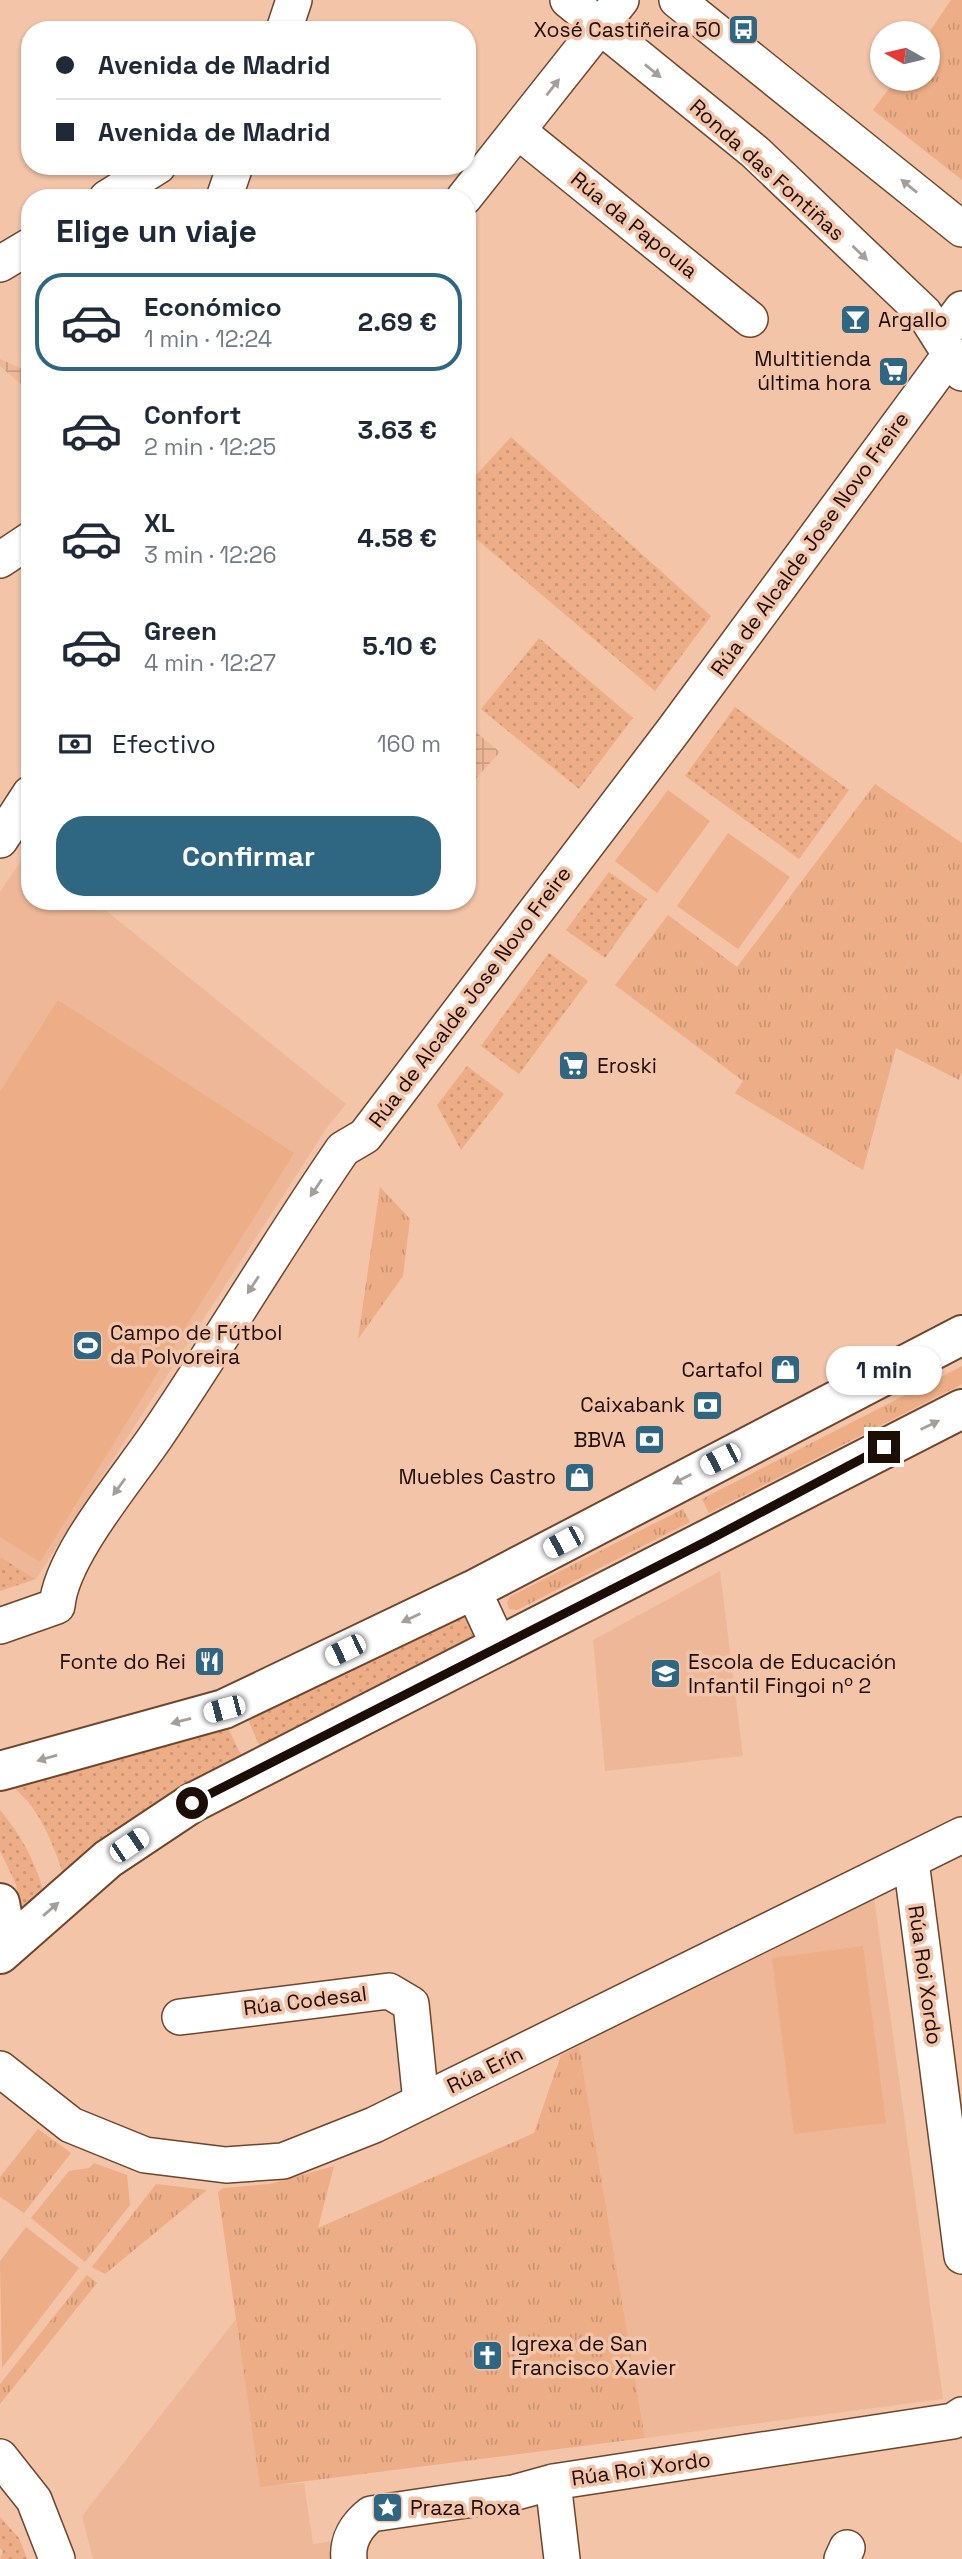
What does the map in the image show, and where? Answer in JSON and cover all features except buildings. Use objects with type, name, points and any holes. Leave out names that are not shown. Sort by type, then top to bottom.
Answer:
[{"type":"street","points":[[287,21],[294,0]]},
{"type":"street","name":"Ronda das Fontiñas","points":[[568,0],[599,28],[755,152],[924,313],[950,355]]},
{"type":"street","points":[[471,189],[621,0]]},
{"type":"street","points":[[677,0],[962,229]]},
{"type":"street","name":"Rúa da Papoula","points":[[517,131],[750,319]]},
{"type":"street","points":[[121,189],[144,175]]},
{"type":"street","points":[[0,264],[21,251]]},
{"type":"street","name":"Rúa de Alcalde Jose Novo Freire","points":[[0,1626],[57,1605],[58,1589],[94,1523],[159,1432],[343,1149],[365,1136],[692,705],[950,355],[962,309]]},
{"type":"street","points":[[0,560],[21,546]]},
{"type":"street","points":[[0,841],[21,808]]},
{"type":"street","points":[[0,1771],[224,1709],[472,1590],[962,1335]]},
{"type":"street","points":[[0,1954],[108,1859],[192,1803],[962,1409]]},
{"type":"street","points":[[472,1590],[499,1646]]},
{"type":"street","name":"Rúa Erín","points":[[0,2069],[71,2125],[145,2155],[226,2165],[283,2161],[374,2125],[962,1835]]},
{"type":"street","name":"Rúa Roi Xordo","points":[[911,1861],[962,2256]]},
{"type":"street","points":[[0,1903],[3,1919],[0,1948]]},
{"type":"street","name":"Rúa Codesal","points":[[180,2017],[389,1990],[411,2004],[421,2102]]},
{"type":"street","name":"Rúa Roi Xordo","points":[[349,2559],[352,2536],[360,2523],[371,2514],[513,2493],[553,2482],[953,2421],[962,2415]]},
{"type":"street","points":[[0,2457],[34,2500],[57,2559]]},
{"type":"street","points":[[553,2482],[562,2559]]},
{"type":"shaded area","points":[[0,359],[21,368],[21,384],[0,366]]},
{"type":"shaded area","points":[[476,732],[500,752],[476,778]]},
{"type":"shaded area","name":"Campo de Fútbol da Polvoreira","points":[[21,861],[21,910],[105,910],[346,1104],[326,1129],[36,1579],[0,1557],[0,892]]},
{"type":"shaded area","name":"Escola de Educación Infantil Fingoi nº 2","points":[[720,1571],[743,1756],[605,1771],[593,1640]]},
{"type":"shaded area","points":[[874,1897],[943,2399],[645,2438],[579,2046]]},
{"type":"shaded area","points":[[236,2319],[260,2486],[304,2483],[313,2544],[340,2540],[343,2559],[93,2559],[82,2516]]},
{"type":"green space","points":[[951,0],[962,0],[962,180],[873,110],[887,91],[940,91],[940,21],[937,21]]},
{"type":"green space","points":[[511,437],[711,616],[655,691],[476,539],[476,475]]},
{"type":"green space","points":[[539,638],[633,718],[579,789],[481,709]]},
{"type":"green space","points":[[735,707],[849,790],[799,859],[685,776]]},
{"type":"green space","points":[[875,784],[962,843],[962,1071],[959,1080],[896,1048],[863,1170],[735,1093],[743,1081],[615,985],[668,915],[737,967]]},
{"type":"green space","points":[[668,790],[710,821],[657,893],[615,861]]},
{"type":"green space","points":[[728,833],[790,877],[738,949],[677,906]]},
{"type":"green space","points":[[609,872],[647,899],[605,958],[566,930]]},
{"type":"green space","points":[[549,953],[588,981],[519,1074],[481,1046]]},
{"type":"green space","name":"Campo de Fútbol da Polvoreira","points":[[58,1000],[294,1153],[40,1562],[0,1537],[0,1091]]},
{"type":"green space","points":[[467,1066],[504,1094],[461,1150],[437,1105]]},
{"type":"green space","points":[[380,1187],[410,1219],[403,1276],[358,1339]]},
{"type":"green space","points":[[962,1366],[962,1384],[709,1513],[702,1499]]},
{"type":"green space","points":[[683,1509],[690,1522],[517,1610],[509,1609],[507,1602],[511,1596]]},
{"type":"green space","points":[[0,1557],[36,1579],[0,1591]]},
{"type":"green space","points":[[468,1612],[476,1630],[471,1640],[260,1747],[246,1715]]},
{"type":"green space","points":[[226,1724],[242,1757],[105,1835],[63,1873],[37,1814],[10,1785]]},
{"type":"green space","points":[[0,1810],[26,1848],[43,1890],[21,1913],[16,1884],[0,1851]]},
{"type":"green space","points":[[863,1946],[886,2123],[794,2134],[772,1958]]},
{"type":"green space","points":[[579,2046],[645,2438],[260,2487],[218,2192],[223,2188],[270,2184],[334,2166],[318,2228],[534,2133],[561,2055]]},
{"type":"green space","points":[[38,2129],[71,2153],[24,2213],[0,2197],[0,2177]]},
{"type":"green space","points":[[94,2163],[127,2175],[130,2205],[85,2262],[31,2218],[69,2171],[89,2168]]},
{"type":"green space","points":[[156,2184],[207,2190],[105,2274],[92,2267]]},
{"type":"green space","points":[[26,2227],[79,2268],[2,2368],[0,2261]]},
{"type":"green space","points":[[87,2275],[97,2283],[0,2404],[0,2384]]},
{"type":"green space","points":[[0,2517],[19,2538],[27,2559],[0,2559],[3,2551],[0,2548]]},
{"type":"place","name":"Xosé Castiñeira 50","points":[[744,30]]},
{"type":"place","name":"Argallo","points":[[855,320]]},
{"type":"place","name":"Multitienda última hora","points":[[894,371]]},
{"type":"place","name":"Eroski","points":[[574,1066]]},
{"type":"place","name":"Campo de Fútbol da Polvoreira","points":[[87,1345]]},
{"type":"place","name":"Cartafol","points":[[786,1370]]},
{"type":"place","name":"Caixabank","points":[[708,1405]]},
{"type":"place","name":"BBVA","points":[[649,1440]]},
{"type":"place","name":"Muebles Castro","points":[[579,1477]]},
{"type":"place","name":"Fonte do Rei","points":[[209,1662]]},
{"type":"place","name":"Escola de Educación Infantil Fingoi nº 2","points":[[665,1674]]},
{"type":"place","name":"Igrexa de San Francisco Xavier","points":[[488,2356]]},
{"type":"place","name":"Praza Roxa","points":[[387,2508]]},
{"type":"route","points":[[192,1803],[707,1541],[884,1447]]}]
